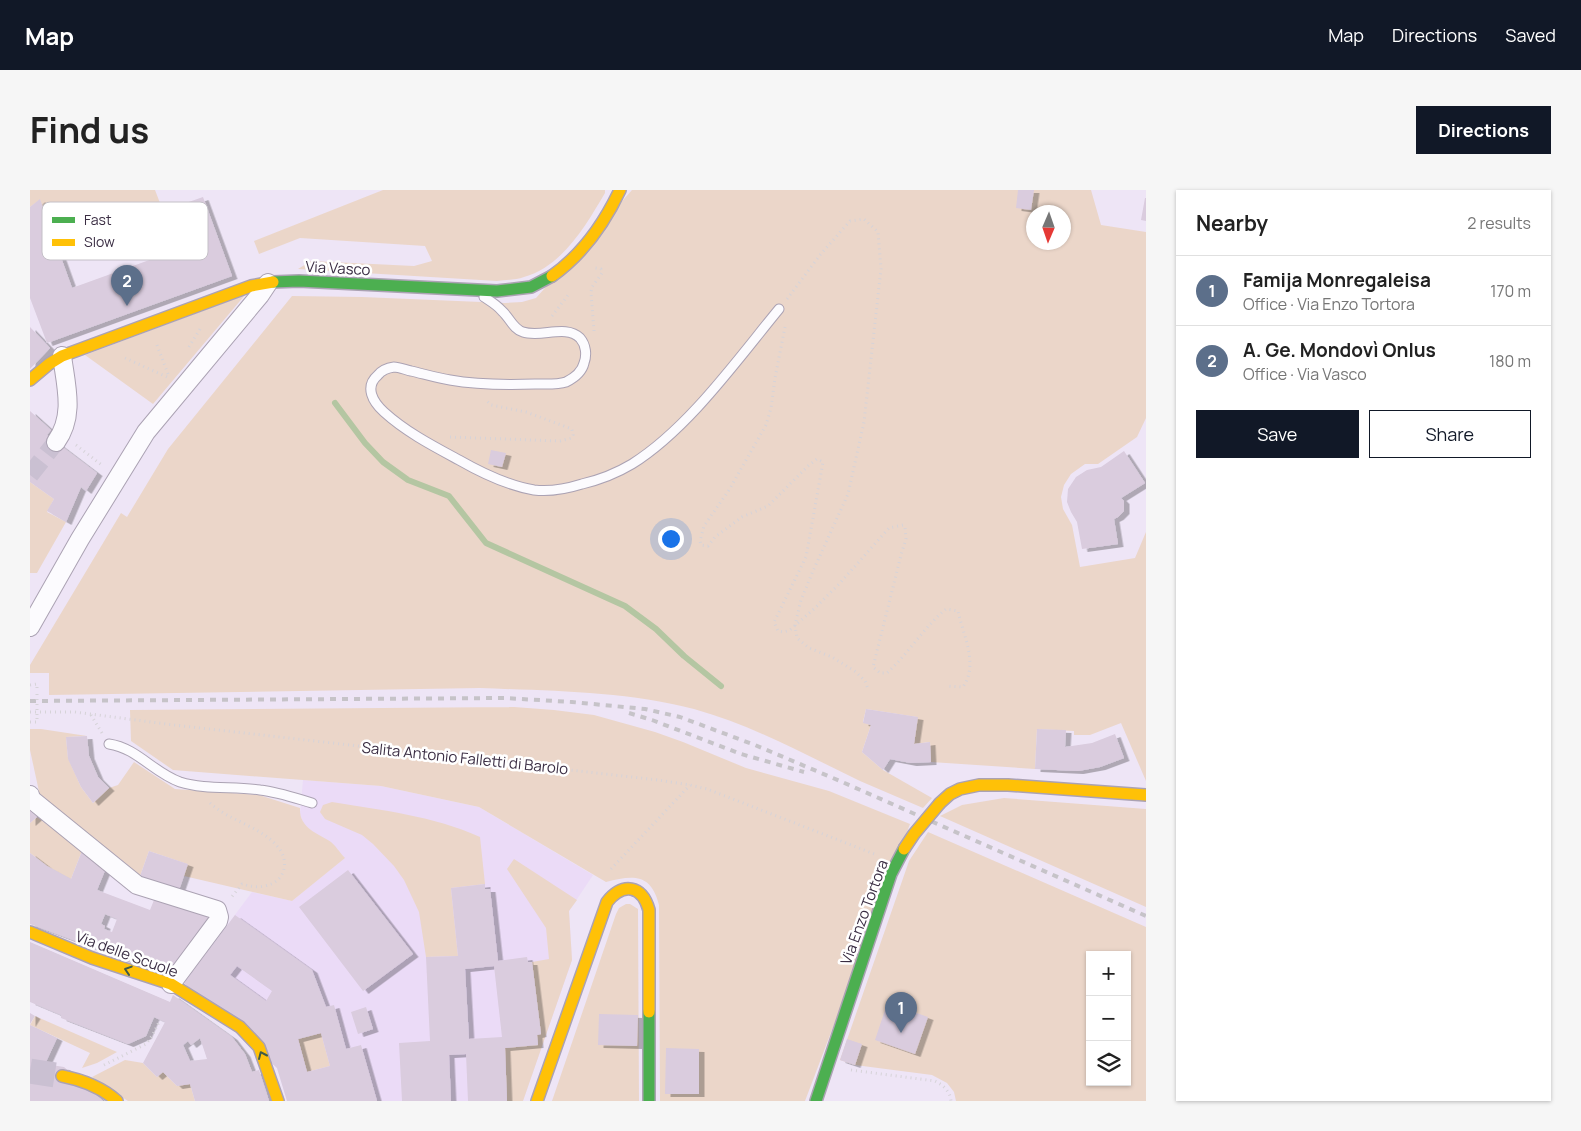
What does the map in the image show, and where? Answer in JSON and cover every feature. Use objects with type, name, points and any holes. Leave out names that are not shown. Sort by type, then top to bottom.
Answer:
[{"type":"street","name":"Via Vasco","points":[[30,380],[62,356],[236,291],[268,283],[288,280],[476,291],[527,288],[555,275],[582,249],[604,218],[620,190]]},
{"type":"street","points":[[30,628],[80,539],[146,432],[268,283]]},
{"type":"street","points":[[59,438],[67,420],[68,404],[62,356]]},
{"type":"street","name":"Via Enzo Tortora","points":[[816,1101],[891,874],[914,834],[940,803],[950,794],[960,789],[979,785],[1008,785],[1146,795]]},
{"type":"street","points":[[30,795],[31,799],[137,885],[217,910],[218,921],[171,984]]},
{"type":"street","points":[[537,1101],[607,902],[616,892],[625,889],[634,890],[642,894],[650,910],[649,1101]]},
{"type":"street","name":"Via delle Scuole","points":[[30,932],[92,958],[171,984],[240,1027],[255,1041],[265,1060],[278,1101]]},
{"type":"street","points":[[62,1076],[76,1078],[102,1088],[117,1101]]},
{"type":"lane","points":[[476,291],[500,309],[514,327],[519,330],[528,333],[560,332],[574,334],[582,341],[585,349],[584,367],[578,374],[566,382],[502,385],[452,380],[395,367],[383,370],[374,378],[370,389],[373,400],[384,412],[412,434],[475,469],[521,487],[534,490],[570,488],[598,480],[632,464],[666,438],[701,403],[779,309]]},
{"type":"lane","points":[[109,744],[121,746],[165,775],[180,782],[194,785],[260,790],[312,803]]},
{"type":"path","points":[[779,309],[820,255],[850,221],[864,219],[878,232],[881,269],[864,422],[848,494],[801,600],[795,625],[797,638],[809,648],[832,657],[856,672],[868,689]]},
{"type":"path","points":[[785,320],[786,328],[766,426],[704,526],[700,541],[701,546],[708,546],[714,537],[742,517],[768,506],[817,459],[823,462],[806,557],[774,622],[778,631],[784,632],[816,608],[889,528],[903,525],[906,527],[906,539],[873,667],[880,673],[887,673],[935,618],[946,609],[958,610],[970,656],[968,678],[962,687],[946,686]]},
{"type":"path","points":[[94,343],[170,378],[149,323]]},
{"type":"path","points":[[59,438],[118,478]]},
{"type":"path","points":[[30,684],[37,684],[37,722],[30,722]]},
{"type":"path","name":"Salita Antonio Falletti di Barolo","points":[[30,712],[75,712],[690,785],[730,798],[878,855]]},
{"type":"path","points":[[90,714],[109,744]]},
{"type":"path","points":[[194,785],[213,806],[266,836],[278,846],[284,856],[285,867],[282,876],[276,882],[266,886],[254,887],[242,884]]},
{"type":"path","points":[[609,871],[690,785]]},
{"type":"path","points":[[76,1078],[146,1044],[160,1020]]},
{"type":"path","points":[[828,1064],[854,1070],[935,1081],[945,1088],[950,1095],[951,1101]]},
{"type":"shaded area","points":[[30,190],[155,190],[160,202],[42,202],[42,206],[40,200],[30,207]]},
{"type":"shaded area","points":[[383,190],[605,190],[605,193],[581,231],[562,254],[538,272],[518,279],[497,281],[298,269],[311,261],[414,266],[432,261],[425,246],[300,238],[259,254],[254,241]]},
{"type":"shaded area","points":[[632,190],[1091,190],[1101,225],[1146,232],[1146,418],[1137,437],[1098,464],[1085,464],[1071,474],[1064,485],[1061,497],[1063,509],[1072,525],[1080,567],[1135,558],[1146,532],[1146,781],[1121,723],[1090,735],[1074,735],[1074,731],[1037,729],[1035,769],[931,762],[930,742],[914,744],[917,717],[866,709],[863,722],[871,725],[862,752],[883,770],[932,798],[923,808],[860,781],[737,723],[668,703],[614,695],[480,688],[49,695],[49,673],[30,673],[30,665],[121,513],[127,517],[168,449],[292,296],[522,302],[536,298]]},
{"type":"shaded area","points":[[245,295],[153,404],[85,355]]},
{"type":"shaded area","points":[[30,482],[54,499],[47,512],[66,522],[37,573],[30,573]]},
{"type":"shaded area","points":[[514,707],[594,715],[655,732],[746,768],[829,791],[910,824],[805,1101],[660,1101],[659,905],[656,895],[646,882],[640,879],[625,878],[606,882],[479,807],[381,786],[173,770],[131,741],[130,710]]},
{"type":"shaded area","points":[[30,729],[87,736],[66,737],[68,758],[81,787],[93,803],[109,788],[118,785],[134,762],[175,789],[259,795],[300,808],[300,815],[306,825],[335,845],[345,858],[292,901],[184,876],[187,864],[149,851],[139,879],[127,870],[129,866],[40,796],[30,750]]},
{"type":"shaded area","points":[[303,780],[381,786],[479,807],[593,875],[569,911],[572,960],[523,1101],[287,1101],[277,1068],[184,983],[252,892],[292,901],[344,858],[304,825],[300,814]]},
{"type":"shaded area","points":[[1004,798],[1146,809],[1146,907],[940,816],[962,805]]},
{"type":"shaded area","points":[[332,802],[426,819],[480,837],[485,884],[451,888],[458,956],[426,957],[419,912],[404,880],[394,866],[362,835],[325,819],[320,812],[323,805]]},
{"type":"shaded area","points":[[37,817],[82,851],[71,879],[47,866],[30,853],[30,823]]},
{"type":"shaded area","points":[[928,832],[1146,927],[1146,1101],[956,1101],[954,1092],[947,1083],[932,1075],[855,1065],[840,1060],[909,861]]},
{"type":"shaded area","points":[[514,859],[577,900],[569,911],[572,960],[523,1101],[507,1101],[505,1048],[538,1044],[537,1035],[541,1034],[532,962],[549,959],[546,928],[507,869]]},
{"type":"shaded area","points":[[630,904],[638,909],[639,1101],[552,1101],[616,914],[619,908]]},
{"type":"shaded area","points":[[35,1016],[117,1052],[97,1063],[82,1068],[90,1053],[30,1025]]},
{"type":"shaded area","points":[[321,1033],[330,1066],[307,1072],[298,1039]]},
{"type":"shaded area","points":[[125,1060],[143,1063],[157,1077],[163,1072],[177,1086],[190,1084],[195,1101],[128,1101],[92,1077]]},
{"type":"building","points":[[1018,190],[1034,190],[1032,205],[1026,205],[1026,209],[1016,208]]},
{"type":"building","points":[[203,197],[205,202],[189,202]]},
{"type":"building","points":[[1146,198],[1146,221],[1141,220]]},
{"type":"building","points":[[40,199],[42,205],[42,260],[62,260],[72,288],[149,260],[208,260],[208,211],[232,276],[47,343],[30,298],[30,207]]},
{"type":"building","points":[[30,327],[50,348],[30,369]]},
{"type":"building","points":[[30,411],[51,430],[47,435],[97,473],[86,491],[81,487],[66,522],[47,511],[54,499],[30,482]]},
{"type":"building","points":[[491,450],[506,453],[502,467],[488,464]]},
{"type":"building","points":[[1124,451],[1145,483],[1121,498],[1124,501],[1124,511],[1114,519],[1118,544],[1082,549],[1077,522],[1067,502],[1068,489],[1076,477],[1087,470],[1101,467]]},
{"type":"building","points":[[866,709],[918,717],[914,744],[930,742],[931,762],[911,763],[890,759],[883,770],[862,752],[871,725],[863,723]]},
{"type":"building","points":[[1037,729],[1066,730],[1065,747],[1092,743],[1115,734],[1124,758],[1100,767],[1078,771],[1035,769]]},
{"type":"building","points":[[87,736],[89,756],[98,777],[109,788],[93,803],[81,787],[68,759],[66,737]]},
{"type":"building","points":[[30,811],[37,817],[30,823]]},
{"type":"building","points":[[82,851],[106,868],[97,890],[150,910],[154,900],[208,917],[166,975],[30,924],[30,853],[47,866],[71,879]],"holes":[[[105,914],[117,919],[112,932],[104,929],[105,926],[101,924]]]},
{"type":"building","points":[[149,851],[188,864],[178,893],[139,879]]},
{"type":"building","points":[[348,870],[413,954],[363,991],[299,907]]},
{"type":"building","points":[[485,884],[485,889],[490,889],[498,961],[527,957],[528,962],[532,962],[541,1034],[537,1035],[538,1045],[505,1048],[507,1101],[468,1101],[466,1054],[449,1055],[451,1101],[402,1101],[399,1043],[430,1041],[426,957],[458,956],[451,888]],"holes":[[[494,966],[502,1037],[469,1039],[465,969]]]},
{"type":"building","points":[[235,915],[312,970],[326,1007],[334,1005],[346,1049],[361,1045],[377,1101],[287,1101],[277,1068],[184,983]],"holes":[[[237,966],[272,991],[266,1001],[230,975]],[[321,1033],[330,1066],[307,1072],[298,1039]]]},
{"type":"building","points":[[30,942],[170,1002],[173,995],[232,1037],[245,1054],[252,1072],[259,1070],[269,1101],[195,1101],[190,1084],[177,1086],[163,1072],[157,1077],[143,1063],[165,1022],[154,1017],[146,1036],[128,1044],[61,1018],[61,1015],[30,1002]],"holes":[[[200,1038],[207,1059],[190,1061],[183,1045],[188,1041],[191,1045]]]},
{"type":"building","points":[[366,1007],[373,1029],[358,1034],[351,1012]]},
{"type":"building","points":[[886,1007],[904,1013],[905,1009],[928,1017],[915,1054],[875,1040]]},
{"type":"building","points":[[30,1013],[35,1016],[30,1024]]},
{"type":"building","points":[[599,1014],[638,1015],[637,1046],[598,1045]]},
{"type":"building","points":[[30,1025],[57,1038],[45,1064],[64,1067],[103,1101],[30,1101]]},
{"type":"building","points":[[847,1039],[862,1044],[855,1065],[840,1060]]},
{"type":"building","points":[[666,1048],[699,1049],[699,1094],[665,1094]]},
{"type":"waterway","points":[[335,403],[365,443],[383,462],[408,480],[449,496],[486,543],[625,606],[656,629],[684,656],[721,686]]},
{"type":"tunnel","points":[[30,475],[56,442]]},
{"type":"tunnel","points":[[30,1071],[62,1076]]},
{"type":"railway","points":[[30,701],[504,698],[645,709],[680,717],[755,745],[1146,916]]},
{"type":"railway","points":[[629,713],[741,754],[804,772]]},
{"type":"traffic: fast","points":[[273,282],[299,281],[497,291],[531,287],[552,276]]},
{"type":"traffic: fast","points":[[816,1101],[891,874],[904,849]]},
{"type":"traffic: fast","points":[[649,1012],[649,1101]]},
{"type":"traffic: slow","points":[[552,276],[592,238],[620,190]]},
{"type":"traffic: slow","points":[[30,380],[62,356],[251,286],[273,282]]},
{"type":"traffic: slow","points":[[940,803],[950,794],[960,789],[979,785],[1008,785],[1146,795]]},
{"type":"traffic: slow","points":[[904,849],[940,803]]},
{"type":"traffic: slow","points":[[537,1101],[607,902],[619,891],[625,889],[637,891],[642,895],[649,910],[649,1012]]},
{"type":"traffic: slow","points":[[30,932],[92,958],[171,984],[240,1027],[259,1047],[278,1101]]},
{"type":"traffic: slow","points":[[62,1076],[91,1085],[117,1101]]},
{"type":"place","name":"A. Ge. Mondovì Onlus","points":[[127,306]]},
{"type":"place","name":"Famija Monregaleisa","points":[[901,1033]]}]
